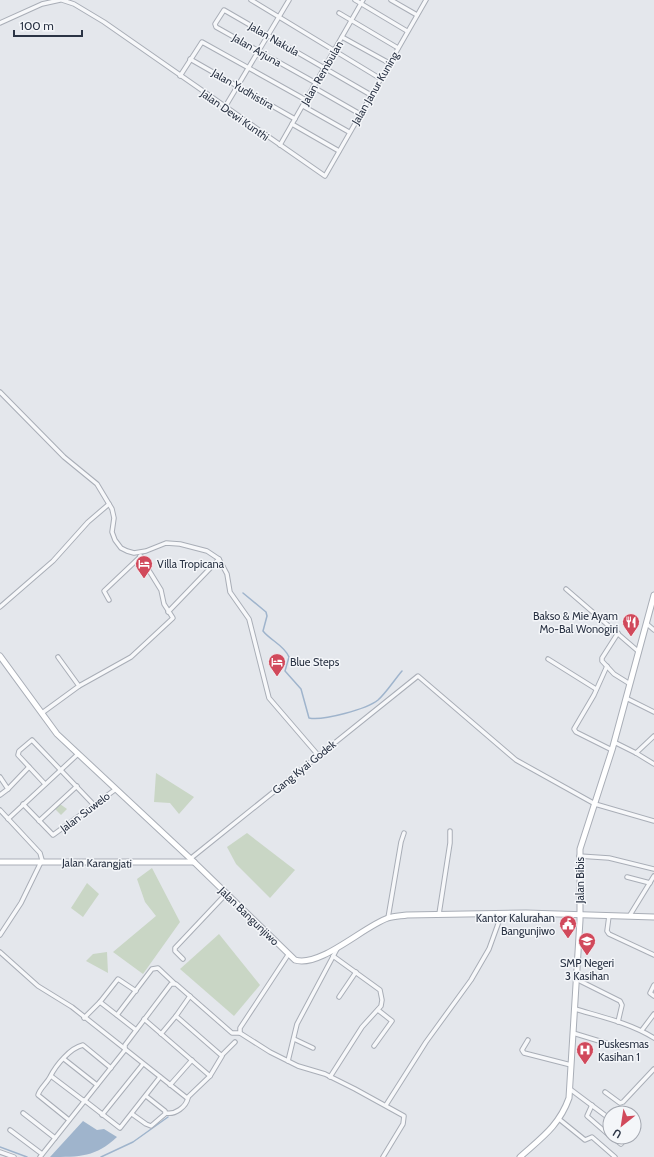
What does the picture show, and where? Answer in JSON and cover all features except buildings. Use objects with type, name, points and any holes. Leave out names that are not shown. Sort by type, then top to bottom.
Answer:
[{"type":"main road","name":"Jalan Bibis","points":[[520,1157],[547,1133],[559,1119],[564,1112],[570,1089],[580,915],[580,849],[612,750],[654,595]]},
{"type":"main road","name":"Jalan Bangunjiwo","points":[[0,656],[57,734],[192,860],[288,955],[295,960],[306,961],[337,948],[388,918],[439,914],[502,913],[609,916],[630,915],[654,917]]},
{"type":"main road","name":"Jalan Karangjati","points":[[0,862],[192,860]]},
{"type":"street","points":[[0,23],[42,4],[61,0]]},
{"type":"street","name":"Jalan Dewi Kunthi","points":[[61,0],[74,4],[104,22],[325,176]]},
{"type":"street","points":[[250,0],[380,79]]},
{"type":"street","points":[[225,107],[289,0]]},
{"type":"street","points":[[355,0],[362,2],[407,31]]},
{"type":"street","points":[[391,0],[417,15]]},
{"type":"street","name":"Jalan Janur Kuning","points":[[325,176],[426,0]]},
{"type":"street","name":"Jalan Rembulan","points":[[280,145],[362,2]]},
{"type":"street","name":"Jalan Nakula","points":[[224,10],[371,95]]},
{"type":"street","name":"Jalan Arjuna","points":[[224,10],[216,26],[315,85],[360,114]]},
{"type":"street","points":[[339,13],[398,48]]},
{"type":"street","points":[[342,37],[389,63]]},
{"type":"street","points":[[180,76],[201,42],[306,100]]},
{"type":"street","name":"Jalan Yudhistira","points":[[190,59],[295,119]]},
{"type":"street","points":[[303,106],[349,132]]},
{"type":"street","points":[[292,124],[339,151]]},
{"type":"street","points":[[0,392],[64,457],[97,484],[109,504],[114,518],[112,532],[115,540],[127,552],[146,551]]},
{"type":"street","points":[[0,607],[53,561],[88,522],[109,504]]},
{"type":"street","points":[[109,600],[104,591],[146,551],[166,543],[180,544],[207,551],[219,559],[227,574],[230,592],[249,619],[269,698],[318,755]]},
{"type":"street","points":[[42,713],[79,686],[131,657],[173,618],[168,612],[161,590],[140,556]]},
{"type":"street","points":[[168,612],[219,559]]},
{"type":"street","points":[[566,589],[639,652]]},
{"type":"street","points":[[647,624],[654,630]]},
{"type":"street","points":[[618,633],[602,658],[602,661],[614,674],[630,684]]},
{"type":"street","points":[[58,657],[79,686]]},
{"type":"street","points":[[548,659],[596,689]]},
{"type":"street","points":[[607,666],[574,729],[576,732],[612,750]]},
{"type":"street","name":"Gang Kyai Godek","points":[[192,860],[318,755],[418,676],[516,760],[595,804]]},
{"type":"street","points":[[626,698],[654,712]]},
{"type":"street","points":[[636,753],[654,736]]},
{"type":"street","points":[[45,784],[18,754],[32,740],[94,805]]},
{"type":"street","points":[[614,742],[654,764]]},
{"type":"street","points":[[8,819],[78,754]]},
{"type":"street","points":[[0,795],[30,767]]},
{"type":"street","points":[[0,777],[8,788]]},
{"type":"street","points":[[23,804],[39,821],[77,786]]},
{"type":"street","name":"Jalan Suwelo","points":[[39,821],[53,835],[116,789]]},
{"type":"street","points":[[595,804],[654,821]]},
{"type":"street","points":[[0,810],[40,853],[42,862],[20,903],[0,935]]},
{"type":"street","points":[[439,914],[450,843],[450,831]]},
{"type":"street","points":[[388,918],[400,842],[404,833]]},
{"type":"street","points":[[580,856],[608,858],[654,868]]},
{"type":"street","points":[[630,915],[654,876]]},
{"type":"street","points":[[627,877],[650,883]]},
{"type":"street","points":[[183,959],[175,951],[175,948],[226,894]]},
{"type":"street","points":[[386,1105],[426,1042],[471,980],[489,949],[502,913]]},
{"type":"street","points":[[609,916],[607,932],[609,934],[654,954]]},
{"type":"street","points":[[288,1060],[297,1024],[337,948]]},
{"type":"street","points":[[0,952],[38,986],[72,1007],[84,1018],[188,1098]]},
{"type":"street","points":[[240,1033],[240,1028],[288,955]]},
{"type":"street","points":[[330,1077],[362,1027],[382,1004],[380,990],[333,956]]},
{"type":"street","points":[[117,1015],[152,970],[156,968],[232,1033],[240,1033],[288,1060],[330,1077],[386,1105],[404,1116],[404,1120],[383,1157]]},
{"type":"street","points":[[339,997],[356,972]]},
{"type":"street","points":[[84,1018],[100,1002],[119,978],[136,991]]},
{"type":"street","points":[[576,979],[620,1001],[622,1005],[618,1022]]},
{"type":"street","points":[[10,1130],[41,1156],[125,1050],[125,1045],[144,1019],[170,985],[174,983]]},
{"type":"street","points":[[654,985],[650,993],[654,996]]},
{"type":"street","points":[[161,1034],[190,996]]},
{"type":"street","points":[[100,1002],[136,1030]]},
{"type":"street","points":[[575,1009],[642,1030],[654,1038]]},
{"type":"street","points":[[374,1046],[392,1020],[378,1010]]},
{"type":"street","points":[[642,1030],[654,1014]]},
{"type":"street","points":[[176,1016],[222,1055]]},
{"type":"street","points":[[144,1019],[210,1076]]},
{"type":"street","points":[[574,1032],[619,1047]]},
{"type":"street","points":[[294,1039],[313,1048]]},
{"type":"street","points":[[528,1040],[522,1050],[524,1053],[571,1065]]},
{"type":"street","points":[[132,1114],[151,1126],[166,1113],[175,1112],[187,1103],[188,1098],[210,1076],[220,1062],[222,1055],[235,1042]]},
{"type":"street","points":[[70,1120],[38,1095],[51,1076],[53,1070],[69,1052],[83,1045],[111,1068]]},
{"type":"street","points":[[64,1059],[97,1085]]},
{"type":"street","points":[[170,1085],[192,1060]]},
{"type":"street","points":[[102,1115],[143,1064]]},
{"type":"street","points":[[605,1092],[622,1102],[654,1069]]},
{"type":"street","points":[[650,1073],[654,1076]]},
{"type":"street","points":[[51,1076],[119,1128],[132,1114],[160,1077]]},
{"type":"street","points":[[570,1089],[602,1113]]},
{"type":"street","points":[[146,1096],[166,1113]]},
{"type":"street","points":[[592,1105],[586,1116],[602,1129]]},
{"type":"street","points":[[23,1113],[55,1138]]},
{"type":"street","points":[[559,1119],[585,1140],[592,1137],[615,1157]]},
{"type":"street","points":[[0,1152],[14,1157]]},
{"type":"green space","points":[[156,773],[194,797],[179,814],[170,803],[154,802]]},
{"type":"green space","points":[[60,804],[67,809],[61,815],[55,809]]},
{"type":"green space","points":[[247,833],[295,870],[270,898],[236,864],[227,847]]},
{"type":"green space","points":[[152,868],[180,922],[143,974],[113,952],[156,916],[145,902],[137,879]]},
{"type":"green space","points":[[87,883],[99,894],[83,917],[71,908]]},
{"type":"green space","points":[[219,934],[260,985],[234,1016],[180,969]]},
{"type":"green space","points":[[107,952],[108,973],[86,961],[93,954]]},
{"type":"water","points":[[83,1121],[97,1130],[104,1129],[117,1137],[102,1149],[94,1152],[79,1156],[50,1157]]},
{"type":"waterway","points":[[243,593],[266,612],[267,616],[263,631],[287,653],[289,657],[285,671],[301,689],[309,718],[324,718],[365,707],[378,700],[402,671]]},
{"type":"waterway","points":[[101,1157],[133,1142],[168,1117]]},
{"type":"waterway","points":[[0,1147],[27,1157]]},
{"type":"place","name":"Villa Tropicana","points":[[144,579]]},
{"type":"place","name":"Bakso & Mie Ayam Mo-Bal Wonogiri","points":[[631,637]]},
{"type":"place","name":"Blue Steps","points":[[277,677]]},
{"type":"place","name":"Kantor Kalurahan Bangunjiwo","points":[[568,939]]},
{"type":"place","name":"SMP Negeri 3 Kasihan","points":[[587,956]]},
{"type":"place","name":"Puskesmas Kasihan 1","points":[[585,1065]]}]
